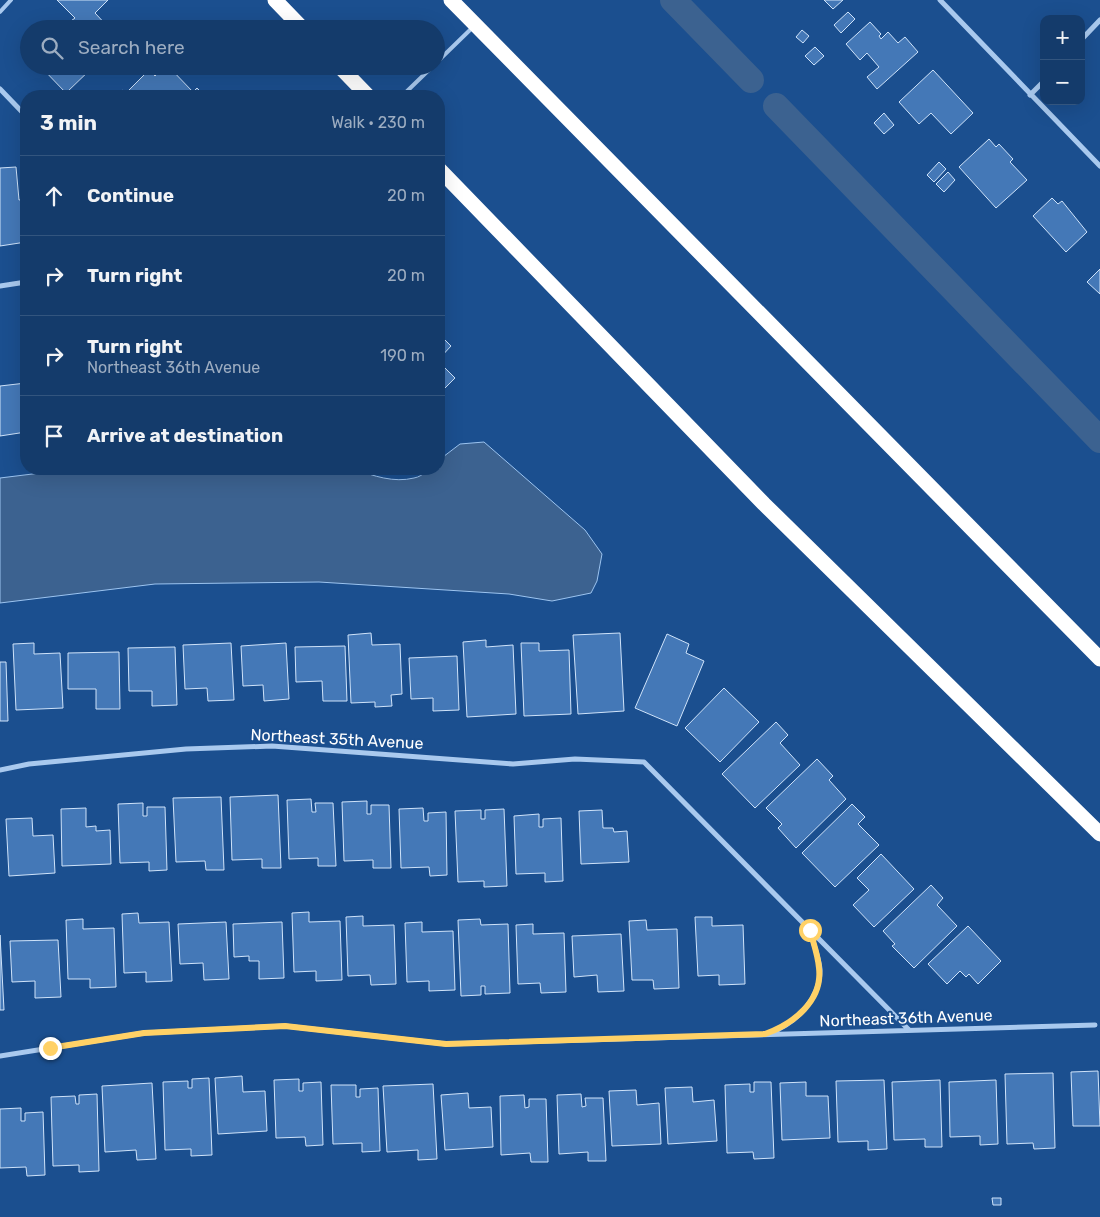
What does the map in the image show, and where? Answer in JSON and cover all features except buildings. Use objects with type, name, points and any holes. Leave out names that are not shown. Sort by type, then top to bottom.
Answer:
[{"type":"highway","points":[[275,0],[294,20]]},
{"type":"highway","points":[[450,0],[1100,659]]},
{"type":"highway","points":[[348,75],[362,90]]},
{"type":"highway","points":[[445,175],[764,504],[1100,834]]},
{"type":"street","points":[[940,0],[1100,166]]},
{"type":"street","points":[[1085,36],[1100,20]]},
{"type":"street","points":[[1030,95],[1040,84]]},
{"type":"street","points":[[0,89],[20,110]]},
{"type":"street","points":[[0,286],[20,283]]},
{"type":"street","name":"Northeast 35th Avenue","points":[[0,770],[29,764],[186,749],[272,746],[513,764],[575,759],[644,762],[810,930]]},
{"type":"street","points":[[810,930],[909,1030]]},
{"type":"street","points":[[765,1034],[785,1027],[817,993],[820,968],[810,930]]},
{"type":"street","name":"Northeast 36th Avenue","points":[[0,1056],[144,1033],[285,1026],[446,1044],[1095,1025]]},
{"type":"lane","points":[[0,12],[11,0]]},
{"type":"lane","points":[[445,54],[475,25]]},
{"type":"lane","points":[[408,90],[424,75]]},
{"type":"water","points":[[484,442],[585,530],[602,554],[597,581],[591,593],[552,601],[509,594],[319,582],[155,584],[0,603],[0,478],[24,475],[373,475],[399,480],[421,475],[445,475],[445,455],[460,444]]},
{"type":"waterway","points":[[673,0],[751,80]]},
{"type":"waterway","points":[[776,106],[1100,440]]},
{"type":"route","points":[[50,1048],[144,1033],[285,1026],[446,1044],[765,1034],[785,1027],[817,993],[820,968],[810,930]]}]
